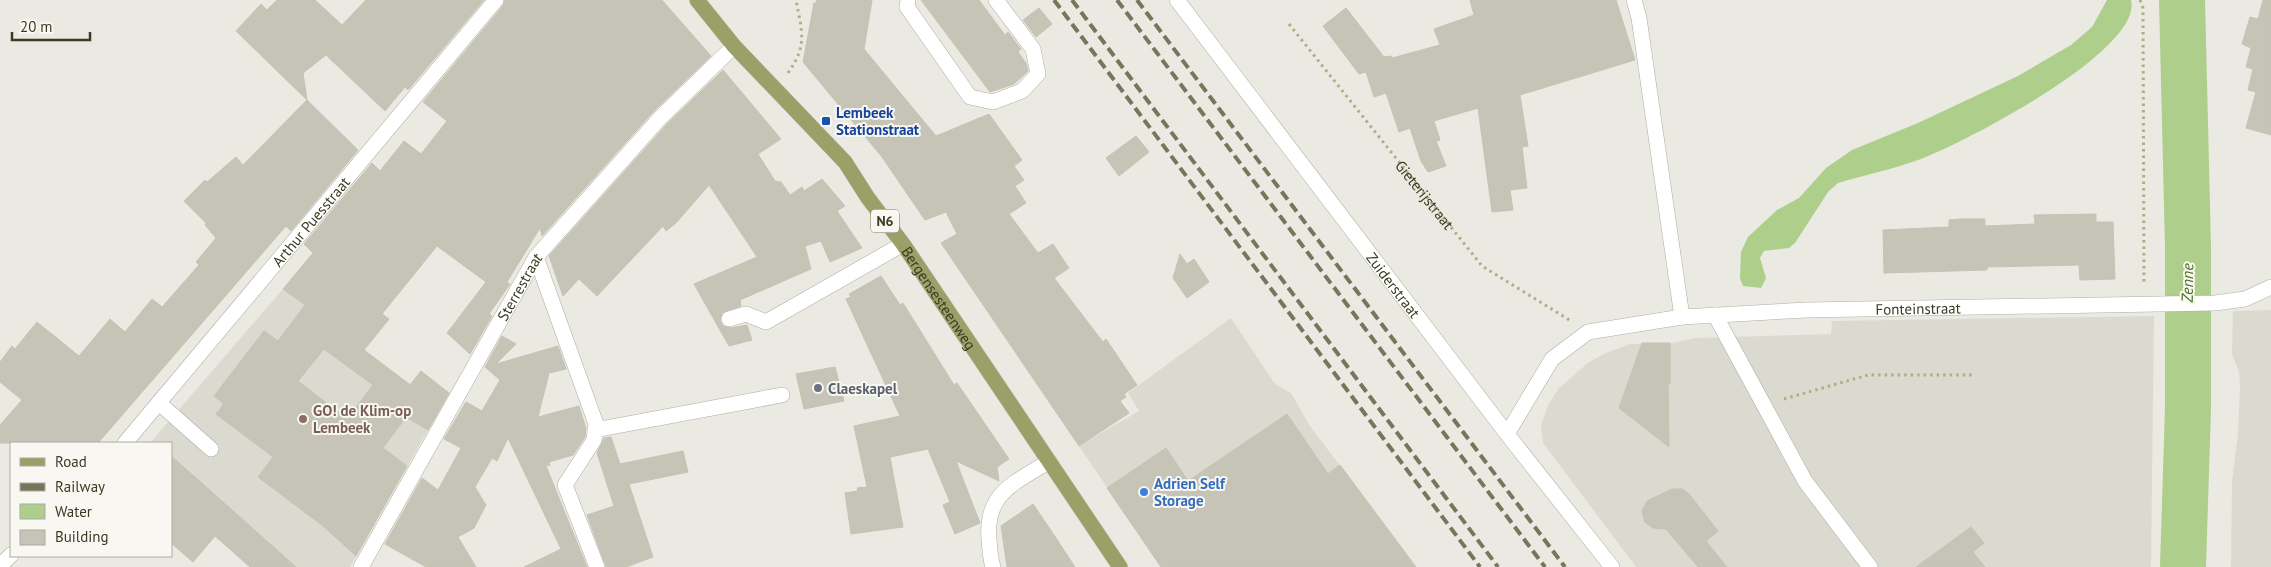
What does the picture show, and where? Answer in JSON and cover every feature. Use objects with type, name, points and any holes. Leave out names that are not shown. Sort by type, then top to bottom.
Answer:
[{"type":"main road","name":"Bergensesteenweg","points":[[697,0],[734,46],[845,162],[868,198],[903,244],[1120,567]]},
{"type":"street","name":"Arthur Puesstraat","points":[[126,442],[496,0]]},
{"type":"street","points":[[908,0],[907,7],[970,97],[993,102],[1022,91],[1038,74],[1034,49],[996,0]]},
{"type":"street","name":"Zuiderstraat","points":[[1176,0],[1507,434],[1612,567]]},
{"type":"street","points":[[1634,0],[1639,18],[1682,317]]},
{"type":"street","name":"Sterrestraat","points":[[361,567],[536,257],[660,118],[734,46]]},
{"type":"street","points":[[729,319],[746,314],[766,322],[903,244]]},
{"type":"street","points":[[536,257],[596,424],[594,440],[565,485],[597,567]]},
{"type":"street","points":[[2149,304],[2215,303],[2245,299],[2271,287]]},
{"type":"street","name":"Fonteinstraat","points":[[1507,434],[1552,360],[1588,332],[1682,317],[1806,310],[2149,304]]},
{"type":"street","points":[[1716,315],[1805,481],[1870,567]]},
{"type":"street","points":[[595,430],[782,395]]},
{"type":"street","points":[[159,403],[211,450]]},
{"type":"street","points":[[993,567],[988,528],[990,511],[995,501],[1007,488],[1049,461]]},
{"type":"street","points":[[0,566],[10,556]]},
{"type":"path","points":[[777,89],[799,57],[803,39],[796,0]]},
{"type":"path","points":[[2140,0],[2143,18],[2149,304]]},
{"type":"path","name":"Gieterijstraat","points":[[1289,24],[1482,266],[1588,332]]},
{"type":"path","points":[[1765,406],[1803,392],[1868,375],[1973,375]]},
{"type":"shaded area","name":"GO! de Klim-op Lembeek","points":[[283,289],[441,407],[350,567],[250,567],[172,498],[172,442],[151,442]]},
{"type":"shaded area","points":[[2271,310],[2271,567],[2231,567],[2232,481],[2238,433],[2240,386],[2239,372],[2232,354],[2233,311]]},
{"type":"shaded area","points":[[2154,315],[2151,567],[1636,567],[1543,443],[1541,425],[1549,403],[1559,388],[1589,362],[1630,344],[1673,343],[1695,338],[1831,334],[1832,321]]},
{"type":"shaded area","points":[[1231,318],[1275,384],[1291,393],[1310,426],[1416,567],[1161,567],[1079,446],[1139,411],[1128,393]]},
{"type":"water","points":[[2107,0],[2131,0],[2127,21],[2109,44],[2081,68],[2046,93],[2009,115],[1942,150],[1911,163],[1838,183],[1828,192],[1795,243],[1789,248],[1764,251],[1760,258],[1766,278],[1761,288],[1743,286],[1740,278],[1741,252],[1748,237],[1777,210],[1799,198],[1826,168],[1852,150],[1918,123],[2018,76],[2071,45],[2092,27]]},
{"type":"building","points":[[277,0],[315,0],[342,25],[366,0],[484,0],[408,90],[405,87],[385,111],[326,55],[303,73],[307,100],[236,31],[261,4],[267,10]]},
{"type":"building","points":[[505,0],[662,0],[711,56],[653,112],[542,236],[540,228],[507,282],[510,284],[489,314],[492,316],[470,354],[447,333],[486,282],[437,246],[382,314],[389,319],[364,350],[410,385],[421,371],[449,393],[428,430],[406,417],[383,448],[407,466],[356,556],[323,526],[258,477],[273,457],[216,414],[224,404],[214,396],[264,331],[278,341],[305,305],[283,289],[313,253],[304,244],[372,163],[380,171],[404,141],[421,154],[447,121],[423,102],[503,6]],"holes":[[[324,349],[373,385],[347,419],[298,381]]]},
{"type":"building","points":[[817,0],[872,0],[864,49],[936,136],[989,114],[1022,160],[1014,166],[1024,180],[1015,186],[1026,203],[1009,214],[1038,253],[1053,244],[1069,268],[1054,278],[1103,342],[1106,339],[1137,385],[1124,394],[1126,397],[1120,401],[1129,413],[1079,446],[941,243],[957,234],[946,212],[925,220],[882,157],[803,62],[814,3]]},
{"type":"building","points":[[921,0],[979,0],[1005,35],[1008,32],[1021,49],[1018,52],[1026,63],[1028,71],[1014,84],[990,92]]},
{"type":"building","points":[[1470,0],[1616,0],[1635,60],[1520,95],[1528,146],[1522,147],[1527,188],[1510,190],[1513,210],[1492,212],[1478,108],[1434,121],[1440,140],[1436,141],[1446,166],[1428,172],[1421,161],[1410,128],[1399,132],[1386,93],[1374,97],[1366,72],[1359,74],[1323,26],[1346,8],[1384,57],[1391,56],[1392,58],[1440,45],[1434,29],[1474,15]]},
{"type":"building","points":[[2263,0],[2271,0],[2271,135],[2246,128],[2256,92],[2248,90],[2253,69],[2246,67],[2251,48],[2242,44],[2250,17],[2258,19]]},
{"type":"building","points":[[1039,8],[1052,24],[1036,37],[1023,20]]},
{"type":"building","points":[[723,70],[781,139],[758,154],[775,181],[781,182],[790,195],[802,187],[804,191],[822,179],[845,206],[837,211],[862,248],[830,262],[821,241],[805,246],[811,269],[740,300],[741,306],[722,313],[720,321],[723,326],[731,328],[747,325],[752,340],[729,346],[694,284],[757,257],[709,185],[676,223],[666,231],[663,226],[597,296],[579,279],[563,296],[549,256],[667,124]]},
{"type":"building","points":[[307,100],[358,150],[291,231],[286,226],[99,442],[0,443],[0,425],[22,400],[0,382],[0,362],[12,346],[15,349],[37,322],[79,356],[110,319],[125,332],[152,299],[162,307],[199,265],[196,262],[216,238],[205,225],[206,223],[184,201],[205,180],[207,182],[236,157],[243,165]]},
{"type":"building","points":[[1136,136],[1149,152],[1119,176],[1106,158]]},
{"type":"building","points":[[2096,214],[2096,222],[2113,222],[2115,279],[2080,280],[2079,265],[1987,267],[1987,270],[1884,273],[1883,230],[1949,227],[1949,220],[1960,219],[1985,219],[1985,226],[2035,224],[2034,215]]},
{"type":"building","points":[[1180,254],[1187,264],[1194,259],[1209,282],[1187,298],[1173,278]]},
{"type":"building","points":[[881,276],[900,305],[903,303],[954,385],[957,383],[1009,459],[997,467],[999,481],[956,461],[980,523],[955,534],[943,505],[950,502],[928,449],[890,457],[903,527],[851,534],[845,493],[858,491],[857,488],[867,487],[854,426],[900,416],[846,299],[851,297],[849,294]]},
{"type":"building","points":[[502,336],[516,344],[496,364],[558,346],[566,369],[549,373],[538,417],[579,406],[586,429],[585,437],[573,455],[549,462],[550,465],[546,466],[587,567],[524,567],[561,549],[508,438],[497,461],[492,458],[475,487],[486,505],[474,528],[458,537],[476,567],[426,567],[385,544],[422,478],[438,490],[461,448],[444,439],[466,402],[482,411],[500,380],[485,367]]},
{"type":"building","points":[[1642,343],[1670,343],[1670,384],[1668,384],[1669,447],[1619,408]]},
{"type":"building","name":"Claeskapel","points":[[835,367],[844,401],[804,409],[796,374]]},
{"type":"building","points":[[1287,414],[1328,474],[1340,465],[1416,567],[1161,567],[1107,488],[1166,448],[1188,481]]},
{"type":"building","points":[[611,437],[620,464],[683,451],[688,472],[629,484],[653,557],[626,567],[606,567],[587,515],[614,506],[597,453],[604,438]]},
{"type":"building","points":[[172,457],[296,567],[250,567],[215,536],[193,562],[172,544]]},
{"type":"building","points":[[1672,489],[1683,489],[1689,494],[1718,531],[1706,541],[1727,567],[1698,567],[1666,529],[1653,528],[1645,522],[1642,511],[1647,501]]},
{"type":"building","points":[[1033,504],[1075,567],[1007,567],[1001,526]]},
{"type":"building","points":[[1971,527],[1984,543],[1973,552],[1985,567],[1916,567]]},
{"type":"waterway","name":"Zenne","points":[[2182,0],[2188,247],[2188,408],[2183,567]]},
{"type":"railway","points":[[1054,0],[1480,567]]},
{"type":"railway","points":[[1072,0],[1498,567]]},
{"type":"railway","points":[[1117,0],[1545,567]]},
{"type":"railway","points":[[1137,0],[1565,567]]},
{"type":"place","name":"Lembeek Stationstraat","points":[[826,121]]},
{"type":"place","name":"Claeskapel","points":[[818,388]]},
{"type":"place","name":"GO! de Klim-op Lembeek","points":[[303,419]]},
{"type":"place","name":"Adrien Self Storage","points":[[1144,492]]}]
